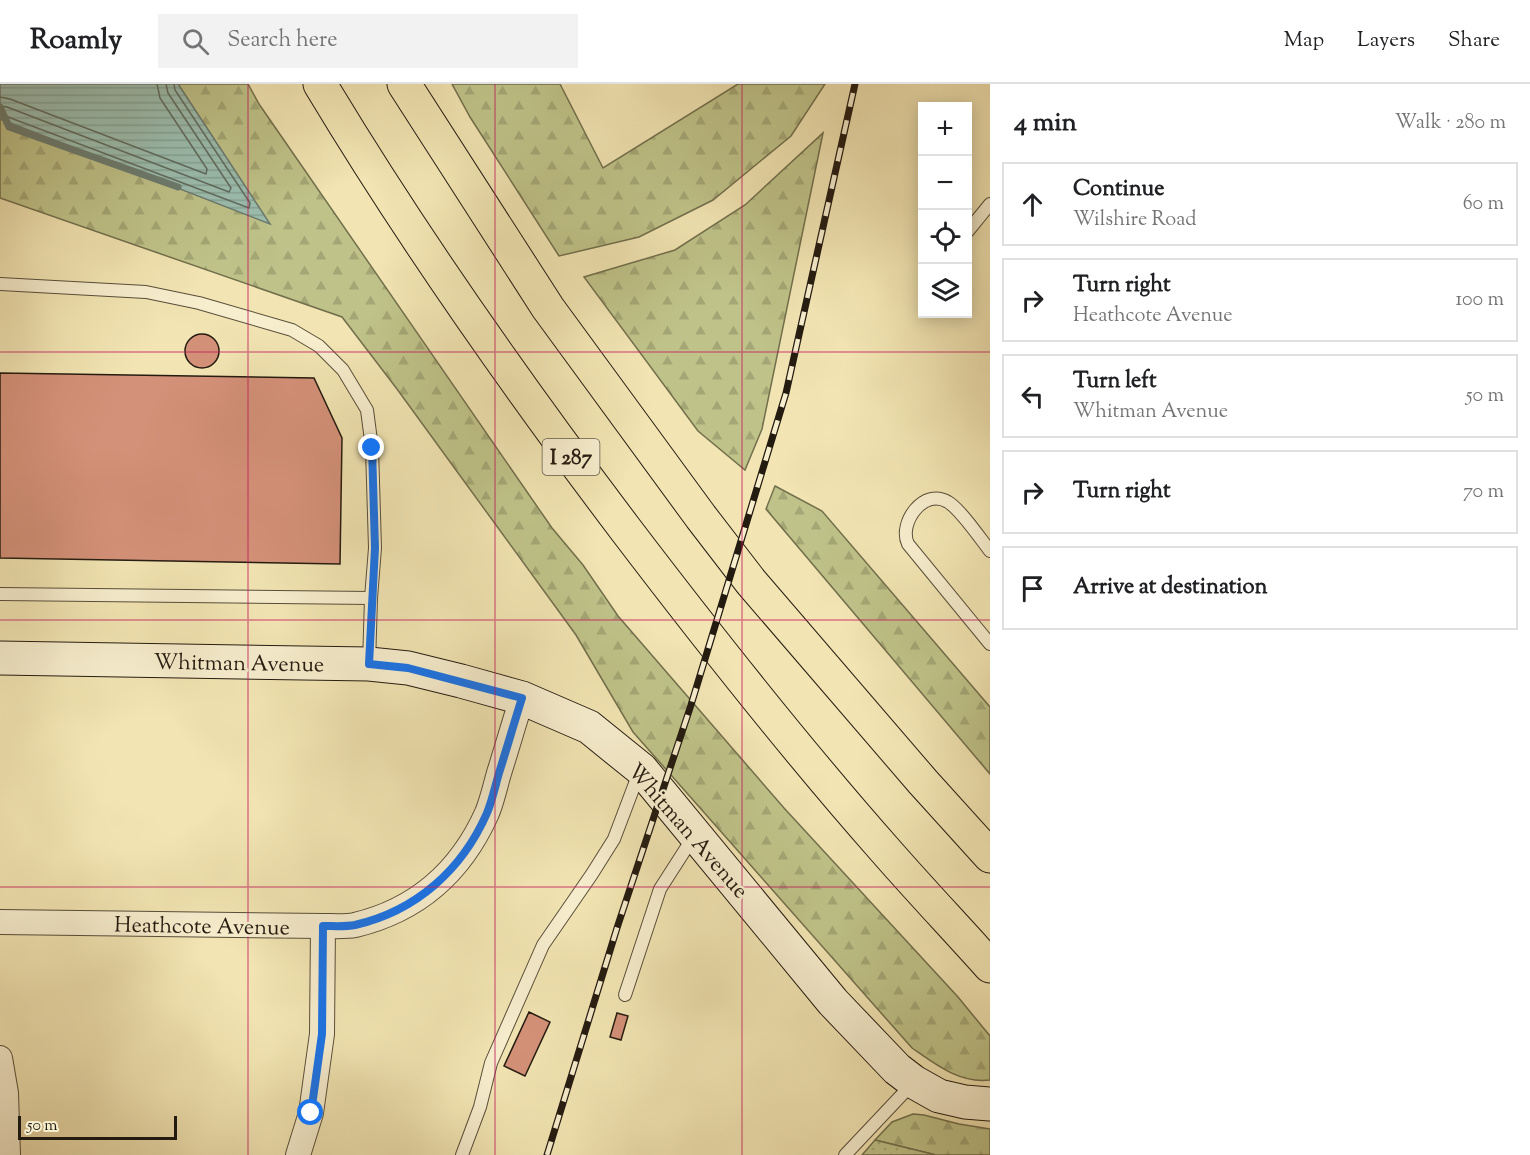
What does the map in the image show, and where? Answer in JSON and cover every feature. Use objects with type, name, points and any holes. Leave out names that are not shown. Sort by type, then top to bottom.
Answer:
[{"type":"highway","name":"I 287","points":[[320,84],[484,337],[637,545],[756,698],[884,850],[990,966]]},
{"type":"highway","points":[[404,84],[548,308],[701,517],[751,582],[923,782],[990,856]]},
{"type":"street","name":"Whitman Avenue","points":[[0,658],[369,664],[408,668],[522,698],[589,727],[641,769],[833,1002],[897,1068],[914,1082],[939,1096],[965,1102],[990,1104]]},
{"type":"street","name":"Heathcote Avenue","points":[[0,922],[353,926],[381,917],[416,900],[439,882],[459,861],[475,839],[488,811],[522,698]]},
{"type":"street","points":[[297,1155],[311,1113],[322,1034],[323,926]]},
{"type":"street","points":[[0,1058],[6,1093],[8,1155]]},
{"type":"lane","points":[[972,226],[990,204]]},
{"type":"lane","points":[[0,284],[146,292],[199,303],[292,330],[319,346],[343,370],[367,410],[372,448],[375,548],[369,664]]},
{"type":"lane","points":[[990,551],[955,508],[944,500],[929,499],[917,507],[908,523],[905,536],[908,544],[990,644]]},
{"type":"lane","points":[[0,594],[371,598]]},
{"type":"lane","points":[[462,1155],[480,1107],[491,1064],[543,945],[614,839],[641,769]]},
{"type":"lane","points":[[625,996],[660,889],[695,835]]},
{"type":"lane","points":[[845,1155],[914,1082]]},
{"type":"green space","points":[[178,84],[248,84],[259,104],[552,528],[583,565],[618,616],[784,808],[958,997],[990,1036],[990,1080],[968,1079],[948,1072],[912,1048],[633,732],[576,635],[342,317],[0,198],[0,119],[269,223]]},
{"type":"green space","points":[[452,84],[560,84],[603,168],[738,84],[825,84],[791,136],[713,200],[639,237],[559,256],[470,117]]},
{"type":"green space","points":[[823,133],[762,429],[745,470],[698,431],[584,277],[675,250],[745,205]]},
{"type":"green space","points":[[775,486],[822,511],[990,707],[990,774],[766,509]]},
{"type":"green space","points":[[913,1114],[990,1129],[990,1155],[936,1155],[875,1140],[892,1122]]},
{"type":"green space","points":[[875,1140],[936,1155],[862,1155]]},
{"type":"water","points":[[0,84],[178,84],[270,224],[0,119]]},
{"type":"building","points":[[202,334],[214,339],[219,351],[214,363],[202,368],[190,363],[185,351],[190,339]]},
{"type":"building","points":[[0,373],[314,378],[342,438],[340,564],[0,558]]},
{"type":"building","points":[[529,1012],[550,1022],[525,1076],[504,1066]]},
{"type":"building","points":[[617,1013],[628,1016],[621,1040],[610,1037]]},
{"type":"waterway","points":[[0,107],[9,127],[178,187]]},
{"type":"railway","points":[[547,1155],[617,928],[691,705],[786,393],[855,84]]},
{"type":"route","points":[[311,1113],[322,1034],[323,926],[353,926],[381,917],[416,900],[439,882],[459,861],[475,839],[488,811],[522,698],[408,668],[369,664],[375,548],[372,448]]}]
